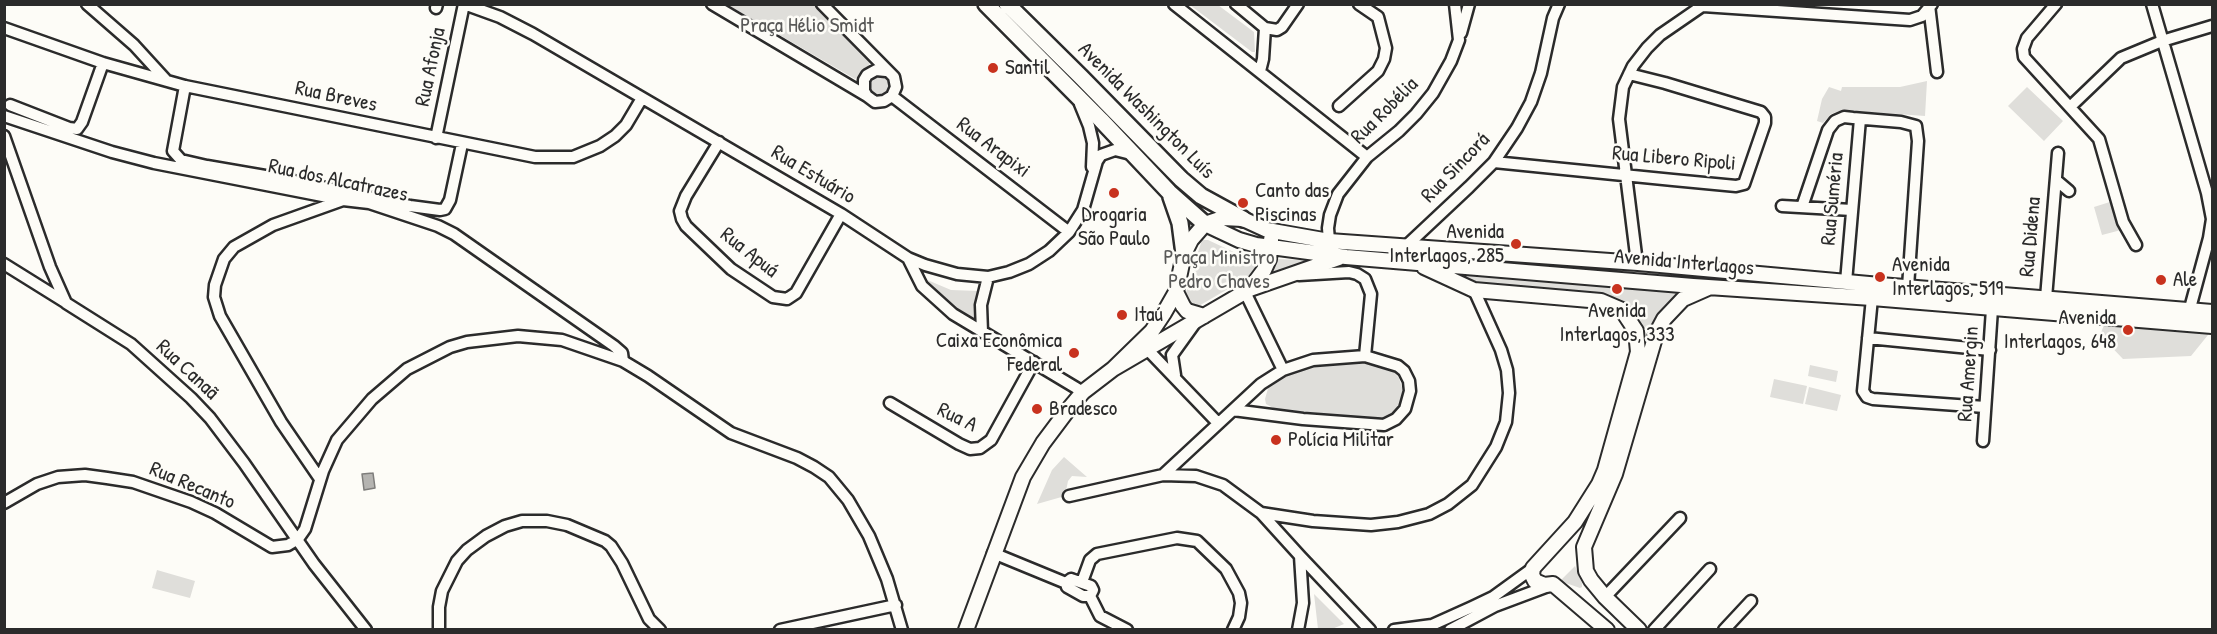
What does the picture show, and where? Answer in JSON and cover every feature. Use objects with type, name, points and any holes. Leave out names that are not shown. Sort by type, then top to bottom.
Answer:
[{"type":"highway","name":"Avenida Washington Luís","points":[[986,4],[1169,192]]},
{"type":"highway","name":"Avenida Washington Luís","points":[[1007,4],[1181,179],[1201,196],[1243,219]]},
{"type":"highway","name":"Avenida Interlagos","points":[[1169,192],[1205,224]]},
{"type":"highway","points":[[1169,192],[1177,212],[1184,254]]},
{"type":"main road","points":[[966,629],[1017,490],[1043,443],[1083,392],[1113,369],[1152,331],[1176,292],[1184,254],[1191,240],[1205,224],[1223,218],[1243,219]]},
{"type":"main road","name":"Avenida Washington Luís","points":[[1243,219],[1268,230]]},
{"type":"main road","name":"Avenida Interlagos","points":[[1205,224],[1239,240],[1346,257],[1406,254],[1637,263],[2046,298],[2188,317],[2212,326]]},
{"type":"main road","points":[[1248,290],[1264,270],[1272,247],[1268,230]]},
{"type":"main road","name":"Avenida Interlagos","points":[[1268,230],[1406,254],[1686,285],[1992,309],[2172,315]]},
{"type":"main road","points":[[1406,254],[1474,290],[1601,301],[1622,310],[1636,331],[1638,352],[1610,472],[1599,484],[1575,522],[1533,568],[1532,575],[1535,581],[1544,585],[1553,584],[1607,630]]},
{"type":"main road","points":[[1113,369],[1248,290],[1329,260],[1346,257]]},
{"type":"main road","points":[[1683,268],[1688,277],[1683,299]]},
{"type":"main road","points":[[1639,630],[1591,580],[1586,571],[1584,547],[1656,334],[1664,320],[1683,299],[1710,287]]},
{"type":"main road","points":[[1176,292],[1187,311],[1201,317]]},
{"type":"main road","name":"Avenida Interlagos","points":[[2188,317],[2212,312]]},
{"type":"main road","points":[[1636,331],[1656,334]]},
{"type":"street","points":[[87,4],[134,45],[166,81]]},
{"type":"street","name":"Rua Estuário","points":[[464,4],[499,20],[719,142],[841,214],[908,258],[949,272],[988,277]]},
{"type":"street","name":"Rua Afonja","points":[[436,138],[464,4]]},
{"type":"street","points":[[712,4],[867,96],[879,102],[892,96],[896,82],[822,4]]},
{"type":"street","points":[[1174,4],[1367,157]]},
{"type":"street","points":[[1236,4],[1265,28],[1277,30],[1282,27],[1298,4]]},
{"type":"street","points":[[1339,106],[1378,71],[1386,48],[1378,17],[1359,4]]},
{"type":"street","points":[[1455,4],[1459,40]]},
{"type":"street","name":"Rua Robélia","points":[[1329,241],[1330,214],[1338,194],[1367,157],[1399,131],[1433,93],[1459,40],[1469,4]]},
{"type":"street","name":"Rua Sincorá","points":[[1406,254],[1494,162],[1517,128],[1531,102],[1541,73],[1552,18],[1559,4]]},
{"type":"street","points":[[2056,4],[2027,38],[2023,53],[2034,70],[2101,143],[2123,222],[2136,245]]},
{"type":"street","points":[[2152,4],[2207,193],[2212,219],[2188,317]]},
{"type":"street","points":[[1637,263],[1619,119],[1623,87],[1629,74],[1647,48],[1660,35],[1704,5],[1910,20],[1917,19],[1930,6]]},
{"type":"street","points":[[1930,6],[1936,72]]},
{"type":"street","points":[[2070,107],[2121,58],[2162,41],[2212,26]]},
{"type":"street","name":"Rua Breves","points":[[4,28],[103,63],[185,86],[535,157],[573,157],[600,146],[615,136],[635,113],[642,98]]},
{"type":"street","points":[[1260,71],[1265,28]]},
{"type":"street","points":[[10,105],[76,129],[82,122],[103,63]]},
{"type":"street","points":[[867,96],[863,86],[867,75],[876,69],[886,70]]},
{"type":"street","name":"Rua Libero Ripoli","points":[[1494,162],[1743,185],[1748,177],[1765,119],[1761,112],[1665,82],[1629,74]]},
{"type":"street","points":[[185,86],[172,151],[181,160],[199,164],[440,210],[445,209],[450,200],[462,144]]},
{"type":"street","points":[[1073,92],[1084,111],[1093,143],[1091,179]]},
{"type":"street","name":"Rua Arapixi","points":[[892,96],[1070,232]]},
{"type":"street","name":"Rua dos Alcatrazes","points":[[4,116],[112,152],[154,163],[343,200],[369,203],[424,221],[454,234],[614,346],[622,353],[622,361]]},
{"type":"street","points":[[1802,207],[1830,126],[1840,118],[1913,124],[1918,129],[1918,141],[1908,287]]},
{"type":"street","name":"Rua Suméria","points":[[1846,282],[1860,119]]},
{"type":"street","points":[[4,136],[50,267],[66,303]]},
{"type":"street","name":"Rua Apuá","points":[[719,142],[686,196],[680,212],[682,219],[686,226],[731,269],[773,297],[787,299],[796,292],[841,214]]},
{"type":"street","points":[[982,332],[981,305],[988,277],[1029,264],[1070,232],[1083,210],[1097,161],[1106,152],[1115,150],[1134,156]]},
{"type":"street","name":"Rua Didena","points":[[2046,298],[2058,153]]},
{"type":"street","name":"Rua Didena","points":[[2056,180],[2069,191]]},
{"type":"street","points":[[298,539],[305,529],[314,505],[320,479],[280,422],[220,316],[214,297],[215,285],[224,259],[234,247],[273,225],[343,200]]},
{"type":"street","points":[[1782,206],[1852,210]]},
{"type":"street","points":[[908,258],[922,286],[936,301],[982,332],[1083,392]]},
{"type":"street","name":"Rua Canaã","points":[[4,264],[131,345],[191,398],[210,418],[244,462],[314,564],[366,630]]},
{"type":"street","points":[[1290,276],[1348,272],[1365,279],[1371,294],[1365,356]]},
{"type":"street","points":[[1248,290],[1283,370]]},
{"type":"street","points":[[1261,513],[1313,521],[1359,524],[1398,522],[1429,514],[1448,504],[1472,485],[1496,447],[1506,422],[1509,393],[1502,350],[1474,290]]},
{"type":"street","points":[[1872,298],[1863,391],[1870,398],[1985,408]]},
{"type":"street","name":"Rua Amergin","points":[[1983,441],[1992,309]]},
{"type":"street","points":[[1177,378],[1172,356],[1201,317]]},
{"type":"street","name":"Rua dos Alcatrazes","points":[[320,479],[337,440],[372,399],[407,369],[450,347],[505,336],[562,340],[622,361],[648,376],[731,433],[797,458],[814,466],[829,477],[848,500],[869,536],[888,579],[902,630]]},
{"type":"street","points":[[1868,338],[1990,350]]},
{"type":"street","points":[[1147,349],[1218,423]]},
{"type":"street","points":[[1163,476],[1218,423],[1261,384],[1283,370],[1313,360],[1365,356],[1398,366],[1409,381],[1410,391],[1405,409],[1396,419],[1384,425],[1303,419],[1233,410]]},
{"type":"street","name":"Rua A","points":[[890,403],[959,444],[970,449],[980,448],[991,440],[1034,362]]},
{"type":"street","name":"Rua Recanto","points":[[4,503],[28,488],[48,480],[69,476],[96,477],[132,482],[172,494],[215,513],[272,547],[288,545],[298,539]]},
{"type":"street","points":[[1069,496],[1163,476],[1196,476],[1223,485],[1261,513],[1370,630]]},
{"type":"street","points":[[1605,597],[1680,519]]},
{"type":"street","points":[[439,630],[438,618],[442,591],[449,575],[467,550],[505,526],[522,521],[547,521],[589,533],[611,546],[627,573],[649,620],[660,630]]},
{"type":"street","points":[[1082,582],[1090,560],[1097,554],[1177,538],[1197,542],[1226,569],[1239,593],[1241,603],[1239,617],[1233,630]]},
{"type":"street","points":[[993,554],[1066,583],[1071,590],[1083,596],[1090,596]]},
{"type":"street","points":[[1298,630],[1303,603],[1300,556]]},
{"type":"street","points":[[1395,630],[1432,627],[1493,597],[1533,568]]},
{"type":"street","points":[[1654,630],[1710,569]]},
{"type":"street","points":[[1066,583],[1073,579],[1092,588],[1090,596],[1100,616],[1127,630]]},
{"type":"street","points":[[1450,630],[1495,606],[1553,584]]},
{"type":"street","points":[[1724,630],[1751,601]]},
{"type":"street","points":[[780,630],[896,605]]},
{"type":"green space","name":"Praça Hélio Smidt","points":[[728,5],[817,5],[872,59],[865,72],[855,79]]},
{"type":"green space","points":[[1190,5],[1218,5],[1254,32],[1255,52],[1252,52]]},
{"type":"green space","points":[[876,74],[884,74],[891,81],[891,89],[884,96],[876,96],[869,89],[869,81]]},
{"type":"green space","points":[[1927,81],[1925,116],[1842,110],[1831,114],[1823,123],[1817,121],[1822,99],[1829,87],[1841,91],[1842,87],[1900,87]]},
{"type":"green space","points":[[2027,87],[2063,121],[2044,141],[2008,106]]},
{"type":"green space","points":[[2113,201],[2121,230],[2102,235],[2094,207]]},
{"type":"green space","name":"Praça Ministro Pedro Chaves","points":[[1202,240],[1208,240],[1238,254],[1259,259],[1250,276],[1197,307],[1189,304],[1185,294],[1193,277]]},
{"type":"green space","points":[[1277,259],[1308,261],[1270,276],[1267,274]]},
{"type":"green space","points":[[1428,266],[1684,292],[1654,331],[1639,328],[1632,313],[1607,297],[1475,287]]},
{"type":"green space","points":[[925,279],[951,290],[979,291],[973,322],[945,303]]},
{"type":"green space","points":[[2106,320],[2212,330],[2191,356],[2123,359],[2100,335]]},
{"type":"green space","points":[[1333,362],[1373,362],[1392,370],[1399,378],[1403,391],[1399,406],[1389,417],[1383,419],[1275,409],[1266,404],[1269,385],[1284,374],[1308,365]]},
{"type":"green space","points":[[1810,365],[1838,371],[1836,382],[1808,376]]},
{"type":"green space","points":[[1774,379],[1807,386],[1803,404],[1770,397]]},
{"type":"green space","points":[[1809,387],[1841,395],[1837,411],[1805,404]]},
{"type":"green space","points":[[1064,457],[1087,477],[1072,476],[1068,481],[1065,496],[1037,504],[1052,470]]},
{"type":"green space","points":[[1575,566],[1582,583],[1580,588],[1560,581]]},
{"type":"green space","points":[[157,570],[195,581],[190,598],[152,588]]},
{"type":"green space","points":[[1314,594],[1344,624],[1332,629],[1318,629]]},
{"type":"shaded area","points":[[373,473],[375,488],[364,490],[362,474]]},
{"type":"place","name":"Santil","points":[[993,68]]},
{"type":"place","name":"Drogaria São Paulo","points":[[1114,193]]},
{"type":"place","name":"Canto das Piscinas","points":[[1243,203]]},
{"type":"place","name":"Avenida Interlagos, 285","points":[[1516,244]]},
{"type":"place","name":"Avenida Interlagos, 519","points":[[1880,277]]},
{"type":"place","name":"Ale","points":[[2161,280]]},
{"type":"place","name":"Avenida Interlagos, 333","points":[[1617,289]]},
{"type":"place","name":"Itaú","points":[[1122,315]]},
{"type":"place","name":"Avenida Interlagos, 648","points":[[2128,330]]},
{"type":"place","name":"Caixa Econômica Federal","points":[[1074,353]]},
{"type":"place","name":"Bradesco","points":[[1037,409]]},
{"type":"place","name":"Polícia Militar","points":[[1276,440]]}]
